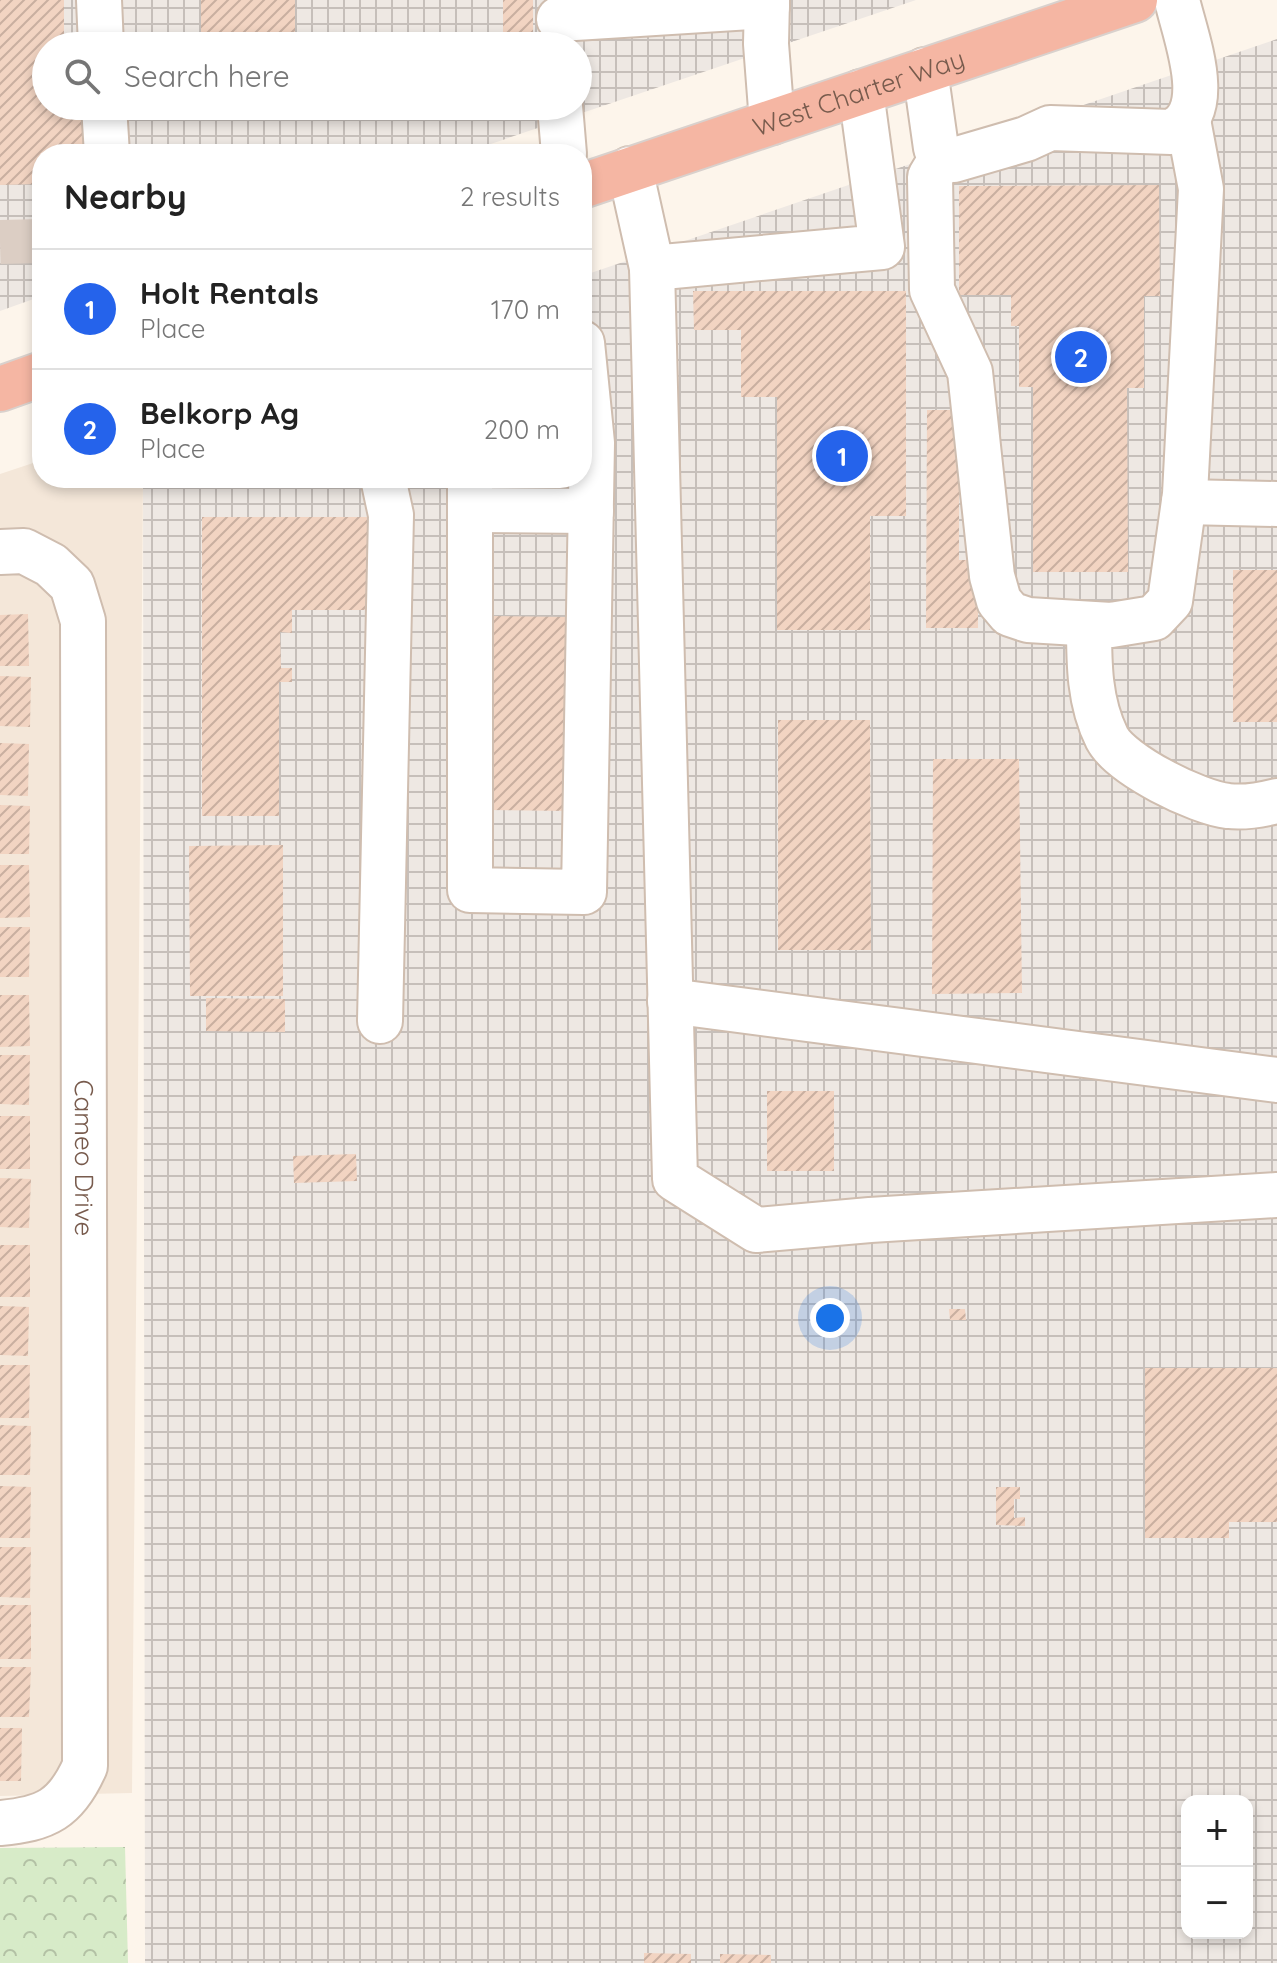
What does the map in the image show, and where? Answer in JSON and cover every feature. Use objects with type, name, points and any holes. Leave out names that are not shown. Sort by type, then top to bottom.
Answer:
[{"type":"highway","name":"West Charter Way","points":[[592,182],[1135,0]]},
{"type":"highway","points":[[0,389],[32,378]]},
{"type":"street","points":[[99,0],[100,32]]},
{"type":"street","points":[[925,70],[936,148],[942,157],[954,160],[1026,139],[1050,128],[1171,132],[1181,128],[1188,120],[1195,103],[1197,85],[1177,0]]},
{"type":"street","points":[[559,22],[767,3],[766,44],[772,122]]},
{"type":"street","points":[[652,268],[882,247],[861,92]]},
{"type":"street","points":[[105,120],[106,144]]},
{"type":"street","points":[[561,120],[563,144]]},
{"type":"street","points":[[942,157],[930,177],[932,290],[970,372],[992,576],[999,601],[1010,614],[1028,620],[1111,625],[1154,618],[1170,601],[1184,502],[1201,189],[1188,120]]},
{"type":"street","points":[[630,169],[652,268],[675,1179],[756,1230],[1277,1195]]},
{"type":"street","points":[[380,1021],[391,515],[385,488]]},
{"type":"street","points":[[591,488],[591,511],[584,892],[470,890],[470,494],[591,511]]},
{"type":"street","points":[[1184,502],[1277,504]]},
{"type":"street","name":"Cameo Drive","points":[[0,552],[24,551],[51,565],[72,585],[83,621],[85,1766],[75,1788],[58,1808],[45,1815],[0,1823]]},
{"type":"street","points":[[1089,624],[1089,667],[1096,714],[1109,742],[1144,771],[1182,792],[1227,806],[1258,806],[1277,801]]},
{"type":"street","points":[[670,1001],[1277,1080]]},
{"type":"shaded area","points":[[0,0],[916,0],[592,110],[592,32],[32,32],[32,120],[561,120],[491,144],[32,144],[32,300],[0,311]]},
{"type":"shaded area","points":[[1277,39],[1277,1963],[145,1963],[143,488],[592,488],[592,273]]},
{"type":"shaded area","points":[[32,463],[32,488],[143,488],[132,1793],[0,1796],[0,474]]},
{"type":"green space","points":[[125,1847],[128,1963],[0,1963],[0,1848]]},
{"type":"building","points":[[0,0],[64,0],[64,32],[32,32],[32,120],[91,120],[95,144],[32,144],[32,184],[0,185]]},
{"type":"building","points":[[201,0],[295,0],[295,32],[201,32]]},
{"type":"building","points":[[503,0],[533,0],[533,32],[503,32]]},
{"type":"building","points":[[1159,185],[1160,296],[1144,296],[1144,388],[1127,388],[1128,572],[1033,572],[1033,387],[1019,387],[1019,326],[1011,326],[1011,295],[959,295],[959,186]]},
{"type":"building","points":[[693,291],[906,291],[906,516],[870,516],[870,630],[777,630],[777,397],[741,397],[741,330],[694,330]]},
{"type":"building","points":[[927,410],[959,410],[959,560],[978,560],[978,628],[926,628]]},
{"type":"building","points":[[202,517],[377,517],[377,610],[292,610],[292,633],[280,632],[281,668],[292,668],[292,682],[279,682],[279,816],[202,816]]},
{"type":"building","points":[[1233,570],[1277,570],[1277,722],[1233,722]]},
{"type":"building","points":[[28,614],[29,666],[0,666],[0,615]]},
{"type":"building","points":[[490,616],[572,617],[570,811],[488,810]]},
{"type":"building","points":[[0,676],[31,677],[30,727],[0,726]]},
{"type":"building","points":[[778,720],[870,720],[871,950],[778,950]]},
{"type":"building","points":[[0,743],[29,744],[28,796],[0,795]]},
{"type":"building","points":[[933,759],[1019,759],[1022,993],[932,994]]},
{"type":"building","points":[[0,805],[30,806],[29,854],[0,854]]},
{"type":"building","points":[[283,845],[283,996],[190,996],[189,846]]},
{"type":"building","points":[[0,865],[29,865],[30,917],[0,918]]},
{"type":"building","points":[[0,927],[30,927],[29,977],[0,977]]},
{"type":"building","points":[[0,995],[29,995],[30,1046],[0,1047]]},
{"type":"building","points":[[206,998],[285,999],[285,1032],[206,1031]]},
{"type":"building","points":[[0,1055],[30,1055],[29,1105],[0,1104]]},
{"type":"building","points":[[767,1091],[834,1091],[834,1171],[767,1171]]},
{"type":"building","points":[[0,1116],[30,1116],[30,1169],[0,1169]]},
{"type":"building","points":[[356,1154],[357,1181],[294,1183],[293,1156]]},
{"type":"building","points":[[0,1178],[31,1179],[29,1228],[0,1227]]},
{"type":"building","points":[[0,1245],[30,1245],[30,1297],[0,1297]]},
{"type":"building","points":[[0,1306],[29,1307],[28,1356],[0,1355]]},
{"type":"building","points":[[949,1309],[965,1309],[966,1320],[950,1320]]},
{"type":"building","points":[[0,1365],[30,1365],[29,1418],[0,1418]]},
{"type":"building","points":[[1145,1368],[1277,1368],[1277,1522],[1229,1522],[1229,1538],[1145,1538]]},
{"type":"building","points":[[0,1425],[31,1426],[30,1475],[0,1475]]},
{"type":"building","points":[[0,1486],[31,1487],[30,1538],[0,1538]]},
{"type":"building","points":[[996,1487],[1020,1487],[1020,1499],[1014,1499],[1014,1518],[1025,1517],[1025,1526],[996,1525]]},
{"type":"building","points":[[0,1547],[31,1547],[30,1598],[0,1597]]},
{"type":"building","points":[[0,1605],[31,1605],[31,1659],[0,1659]]},
{"type":"building","points":[[0,1667],[31,1667],[29,1717],[0,1717]]},
{"type":"building","points":[[0,1728],[22,1728],[21,1781],[0,1781]]},
{"type":"building","points":[[644,1953],[691,1954],[691,1963],[644,1963]]},
{"type":"building","points":[[720,1954],[771,1955],[771,1963],[720,1963]]},
{"type":"tunnel","points":[[0,242],[32,241]]},
{"type":"place","name":"Belkorp Ag","points":[[1081,357]]},
{"type":"place","name":"Holt Rentals","points":[[842,456]]}]
